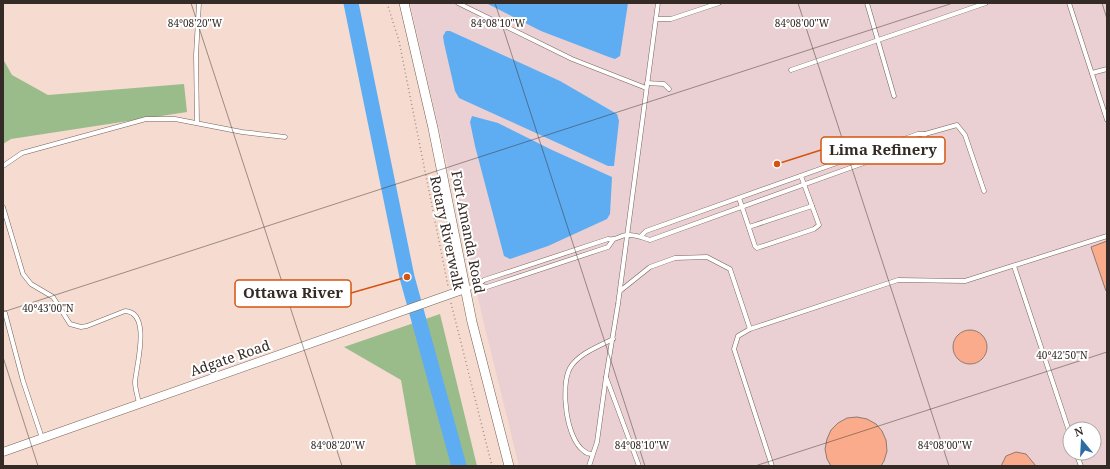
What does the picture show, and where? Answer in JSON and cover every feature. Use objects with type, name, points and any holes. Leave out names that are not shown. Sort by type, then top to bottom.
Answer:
[{"type":"street","name":"Fort Amanda Road","points":[[404,3],[433,128],[465,289],[486,380],[509,466]]},
{"type":"street","name":"Adgate Road","points":[[3,452],[384,319],[465,289]]},
{"type":"lane","points":[[197,123],[196,55],[199,3]]},
{"type":"lane","points":[[458,3],[572,59],[646,88]]},
{"type":"lane","points":[[589,466],[597,442],[613,339],[658,3]]},
{"type":"lane","points":[[656,19],[671,19],[719,3]]},
{"type":"lane","points":[[867,3],[894,96]]},
{"type":"lane","points":[[791,70],[986,3]]},
{"type":"lane","points":[[1069,3],[1107,120]]},
{"type":"lane","points":[[1092,73],[1107,69]]},
{"type":"lane","points":[[647,82],[664,84],[670,90]]},
{"type":"lane","points":[[3,166],[22,153],[146,119],[175,119],[242,132],[284,137]]},
{"type":"lane","points":[[641,236],[646,231],[918,134],[925,134],[956,125],[962,129],[984,191]]},
{"type":"lane","points":[[465,289],[478,285],[484,280],[608,239],[613,240],[627,235],[641,236],[650,240],[922,141],[925,134]]},
{"type":"lane","points":[[739,198],[757,248],[801,234],[817,228],[818,225],[801,176]]},
{"type":"lane","points":[[749,228],[812,206]]},
{"type":"lane","points":[[3,207],[23,274],[32,284],[53,297],[70,324],[81,327],[87,326],[125,311],[133,314],[138,321],[140,334],[140,359],[135,387],[139,404]]},
{"type":"lane","points":[[772,466],[734,349],[738,336],[750,329],[898,280],[965,281],[1107,236]]},
{"type":"lane","points":[[478,285],[487,287],[555,265],[608,247],[613,240]]},
{"type":"lane","points":[[620,291],[650,267],[675,258],[707,257],[730,269],[750,329]]},
{"type":"lane","points":[[1014,266],[1066,421]]},
{"type":"lane","points":[[5,314],[23,381],[42,439]]},
{"type":"lane","points":[[592,454],[584,452],[576,443],[568,421],[565,381],[571,367],[577,361],[590,351],[613,339]]},
{"type":"lane","points":[[606,377],[639,466]]},
{"type":"path","name":"Rotary Riverwalk","points":[[387,3],[398,41],[450,294],[451,307],[492,466]]},
{"type":"shaded area","points":[[410,3],[1107,3],[1107,466],[519,466],[484,324]]},
{"type":"green space","points":[[3,59],[12,75],[48,95],[184,84],[187,112],[11,139],[3,144]]},
{"type":"green space","points":[[440,314],[477,466],[416,466],[401,380],[344,347]]},
{"type":"water","points":[[486,3],[628,3],[620,56],[615,59],[541,31]]},
{"type":"water","points":[[446,31],[450,31],[560,81],[617,114],[619,121],[614,166],[608,166],[459,98],[455,91],[444,43],[443,36]]},
{"type":"water","points":[[472,116],[498,123],[552,150],[612,177],[610,214],[607,219],[548,246],[510,259],[504,256],[475,146],[470,122]]},
{"type":"building","points":[[1107,241],[1107,290],[1106,291],[1091,247]]},
{"type":"building","points":[[970,330],[982,335],[987,347],[982,359],[970,364],[958,359],[953,347],[958,335]]},
{"type":"building","points":[[857,417],[867,419],[876,424],[882,431],[886,440],[887,451],[884,461],[881,466],[831,466],[827,459],[825,449],[831,430],[838,423],[847,418]]},
{"type":"building","points":[[1016,452],[1026,454],[1036,466],[1001,466],[1006,456]]},
{"type":"waterway","points":[[351,3],[407,277],[459,466]]},
{"type":"place","name":"Lima Refinery","points":[[777,164]]},
{"type":"place","name":"Ottawa River","points":[[407,277]]}]
